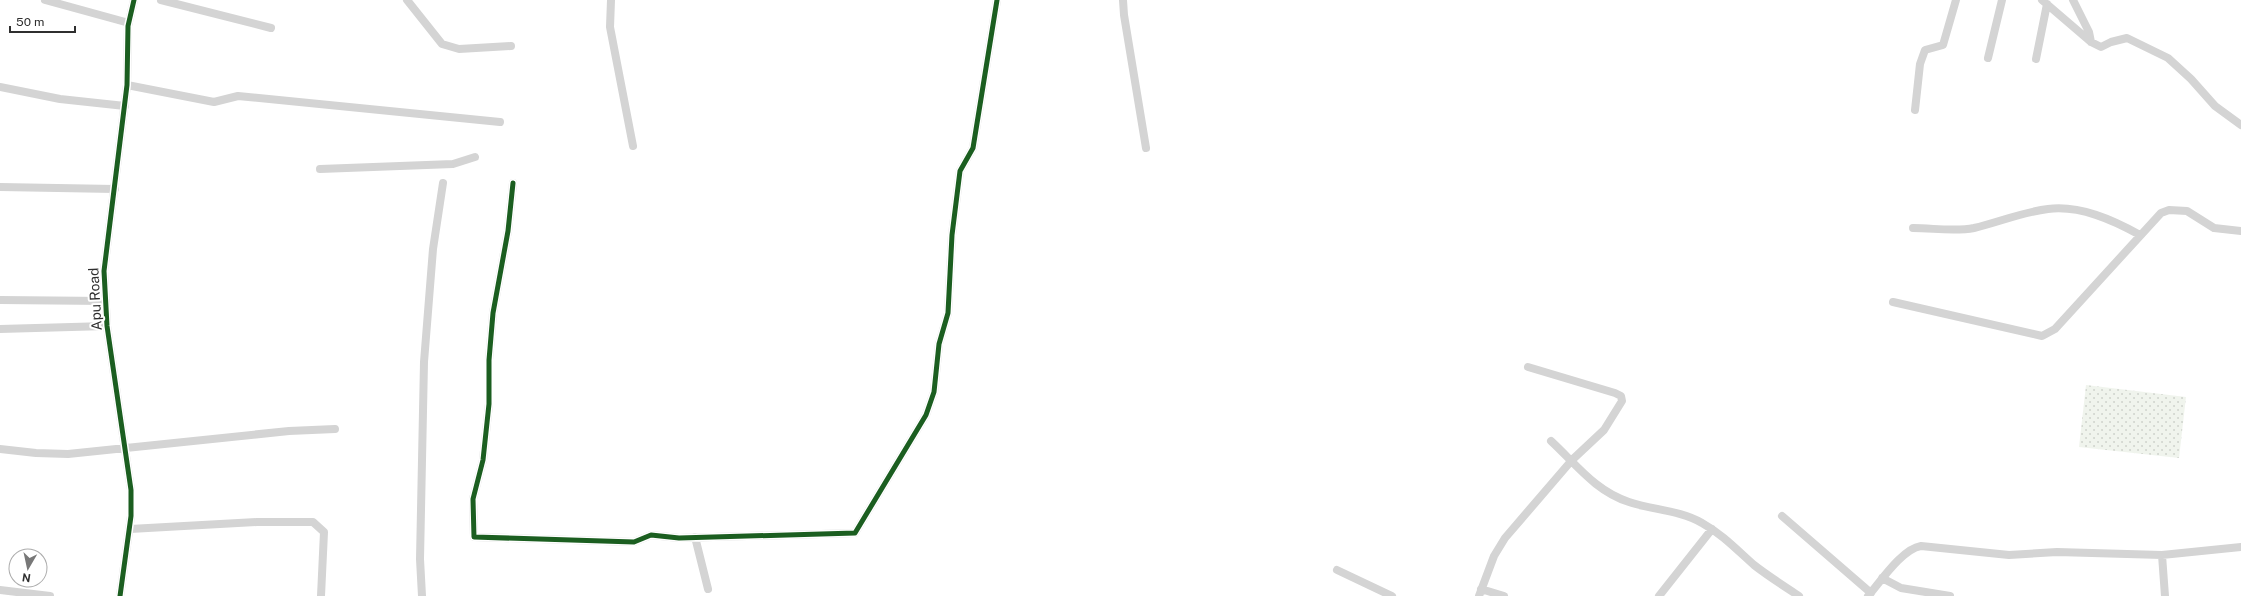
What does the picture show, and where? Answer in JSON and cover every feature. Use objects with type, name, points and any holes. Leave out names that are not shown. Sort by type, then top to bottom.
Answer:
[{"type":"street","points":[[45,0],[129,23]]},
{"type":"street","name":"Apu Road","points":[[120,596],[130,529],[131,490],[107,326],[104,271],[125,106],[129,23],[134,0]]},
{"type":"street","points":[[161,0],[271,28]]},
{"type":"street","points":[[407,0],[442,44],[459,49],[511,46]]},
{"type":"street","points":[[611,0],[610,27],[633,146]]},
{"type":"street","points":[[513,183],[508,231],[498,276],[493,313],[489,360],[489,404],[484,460],[473,499],[474,537],[634,542],[651,535],[679,538],[855,533],[926,415],[934,392],[939,344],[948,314],[952,235],[960,171],[973,148],[997,0]]},
{"type":"street","points":[[1123,0],[1124,15],[1146,148]]},
{"type":"street","points":[[1915,110],[1920,64],[1925,50],[1943,45],[1956,0]]},
{"type":"street","points":[[1988,58],[2002,0]]},
{"type":"street","points":[[2073,0],[2089,32],[2090,42]]},
{"type":"street","points":[[2045,2],[2090,42],[2101,47],[2111,42],[2127,38],[2168,58],[2191,79],[2215,106],[2241,125]]},
{"type":"street","points":[[2036,59],[2045,2]]},
{"type":"street","points":[[127,85],[214,102],[238,96],[500,122]]},
{"type":"street","points":[[0,87],[60,99],[125,106]]},
{"type":"street","points":[[320,169],[453,164],[475,157]]},
{"type":"street","points":[[422,596],[420,559],[424,362],[433,249],[443,183]]},
{"type":"street","points":[[0,187],[115,189]]},
{"type":"street","points":[[1913,228],[1973,228],[2032,212],[2061,208],[2094,215],[2119,223],[2140,235]]},
{"type":"street","points":[[1893,302],[2042,336],[2056,329],[2160,213],[2169,210],[2187,212],[2214,228],[2241,231]]},
{"type":"street","points":[[0,300],[106,301]]},
{"type":"street","points":[[0,329],[107,326]]},
{"type":"street","points":[[1504,596],[1480,593],[1494,556],[1505,538],[1572,460],[1604,430],[1622,401],[1621,396],[1596,386],[1528,367]]},
{"type":"street","points":[[0,449],[36,453],[68,454],[289,431],[335,429]]},
{"type":"street","points":[[1551,441],[1572,460],[1586,476],[1602,489],[1615,497],[1629,502],[1684,516],[1701,522],[1722,536],[1754,565],[1799,596]]},
{"type":"street","points":[[1782,516],[1870,595],[1882,578],[1907,552],[1914,547],[1921,546],[2009,555],[2058,552],[2162,555],[2241,547]]},
{"type":"street","points":[[130,529],[257,522],[313,522],[324,532],[321,596]]},
{"type":"street","points":[[1659,596],[1712,529]]},
{"type":"street","points":[[695,537],[708,589]]},
{"type":"street","points":[[2162,555],[2165,596]]},
{"type":"street","points":[[1337,570],[1392,596]]},
{"type":"street","points":[[1882,578],[1901,588],[1950,596]]},
{"type":"street","points":[[0,590],[50,596]]},
{"type":"shaded area","points":[[2086,385],[2186,397],[2179,458],[2079,447]]},
{"type":"cycle path","points":[[120,596],[131,516],[131,490],[107,326],[104,271],[127,85],[128,26],[134,0]]},
{"type":"cycle path","points":[[513,183],[508,231],[493,313],[489,360],[489,404],[483,460],[473,499],[474,537],[634,542],[651,535],[679,538],[855,533],[926,415],[934,392],[939,344],[948,313],[952,235],[960,171],[973,148],[997,0]]}]
